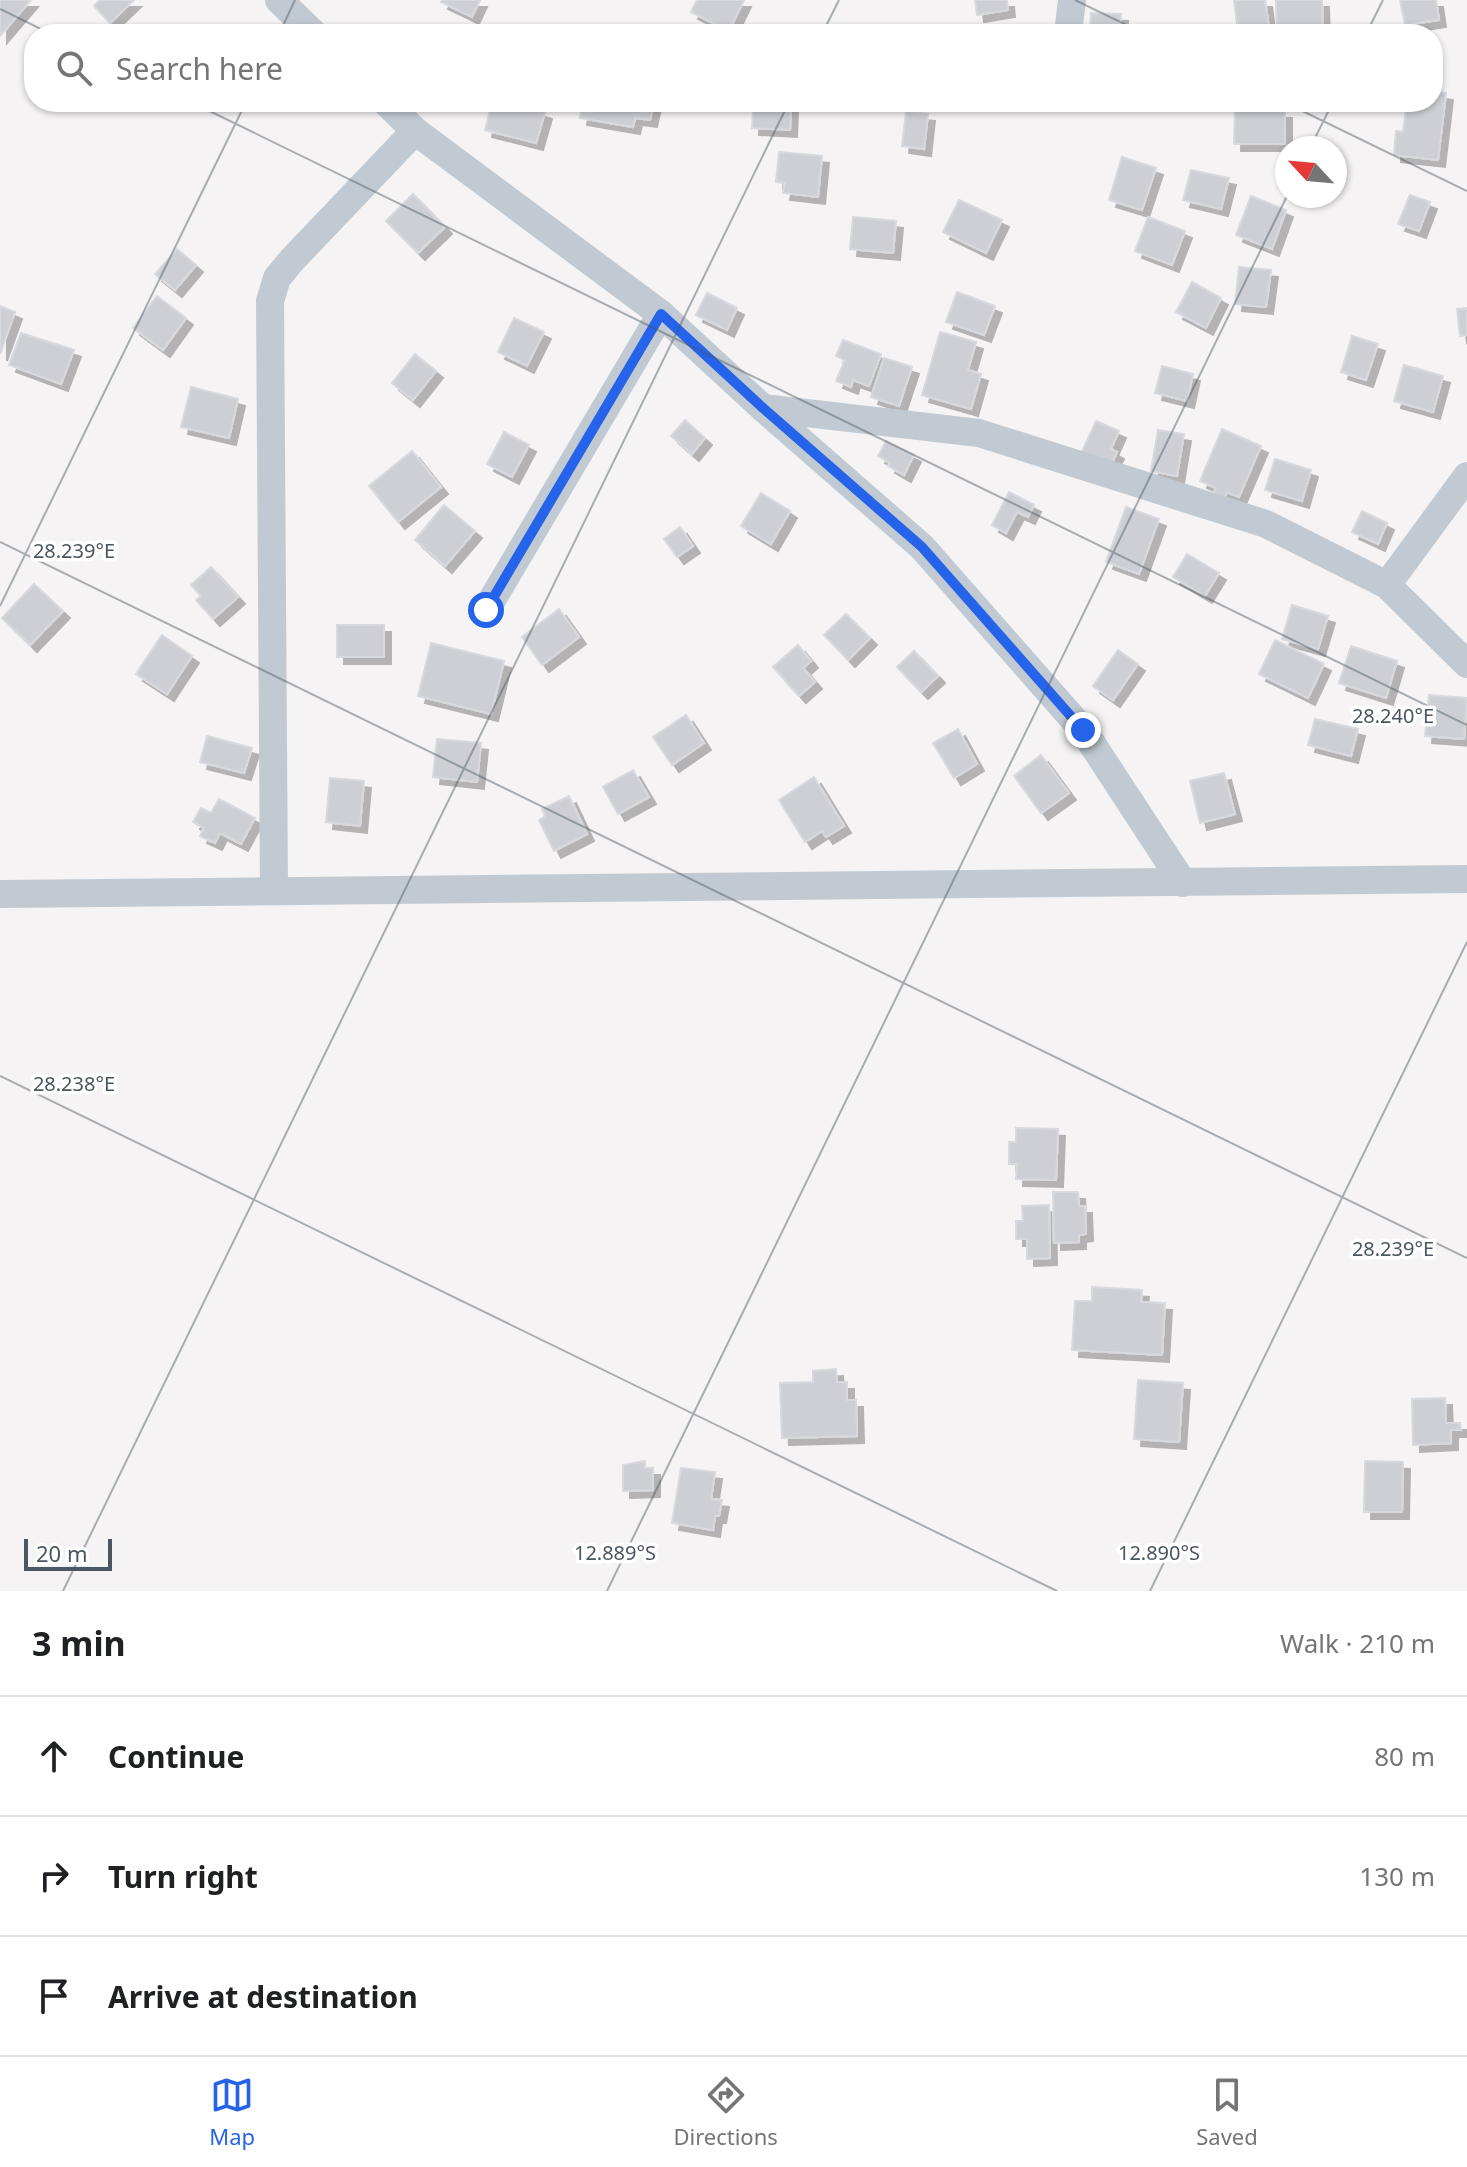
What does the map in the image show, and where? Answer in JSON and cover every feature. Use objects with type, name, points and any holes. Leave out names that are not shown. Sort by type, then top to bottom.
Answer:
[{"type":"street","points":[[279,0],[304,24]]},
{"type":"street","points":[[1069,24],[1072,0]]},
{"type":"street","points":[[396,112],[415,131],[661,314],[922,547],[1083,730],[1183,883]]},
{"type":"street","points":[[274,890],[270,301],[277,278],[284,269],[415,131]]},
{"type":"street","points":[[486,610],[661,314]]},
{"type":"street","points":[[763,408],[979,433],[1266,524],[1387,585],[1467,664]]},
{"type":"street","points":[[1387,585],[1467,476]]},
{"type":"street","points":[[0,894],[1467,879]]},
{"type":"building","points":[[0,0],[31,0],[0,36]]},
{"type":"building","points":[[100,0],[134,0],[110,23],[94,6]]},
{"type":"building","points":[[442,0],[480,0],[472,17]]},
{"type":"building","points":[[697,0],[744,0],[732,24],[715,24],[691,12]]},
{"type":"building","points":[[975,0],[1007,0],[1008,10],[977,15]]},
{"type":"building","points":[[1234,0],[1265,0],[1268,24],[1237,24]]},
{"type":"building","points":[[1276,0],[1322,0],[1323,24],[1277,24]]},
{"type":"building","points":[[1400,0],[1436,0],[1439,20],[1405,24]]},
{"type":"building","points":[[1091,13],[1121,14],[1120,24],[1090,24]]},
{"type":"building","points":[[1443,93],[1446,93],[1438,160],[1394,155],[1396,131],[1403,132],[1406,112],[1443,112]]},
{"type":"building","points":[[490,112],[545,112],[536,143],[485,130]]},
{"type":"building","points":[[581,112],[652,112],[650,120],[635,118],[633,127],[580,118]]},
{"type":"building","points":[[753,112],[791,112],[790,130],[752,128]]},
{"type":"building","points":[[906,112],[928,114],[924,149],[902,146]]},
{"type":"building","points":[[1235,112],[1285,112],[1285,136],[1275,136],[1275,144],[1234,144]]},
{"type":"building","points":[[779,152],[822,156],[818,197],[783,193],[785,183],[776,182]]},
{"type":"building","points":[[1122,157],[1156,168],[1142,210],[1109,200]]},
{"type":"building","points":[[1191,170],[1229,178],[1221,209],[1183,200]]},
{"type":"building","points":[[413,194],[445,227],[418,253],[386,221]]},
{"type":"building","points":[[1410,195],[1430,202],[1419,231],[1398,224]]},
{"type":"building","points":[[1251,196],[1286,210],[1272,249],[1236,235]]},
{"type":"building","points":[[959,200],[1002,220],[986,253],[943,232]]},
{"type":"building","points":[[853,217],[896,221],[893,253],[850,249]]},
{"type":"building","points":[[1148,217],[1185,231],[1172,265],[1135,251]]},
{"type":"building","points":[[177,249],[196,265],[175,290],[155,274]]},
{"type":"building","points":[[1239,267],[1271,270],[1266,307],[1235,304]]},
{"type":"building","points":[[1192,282],[1221,298],[1206,328],[1176,312]]},
{"type":"building","points":[[957,292],[995,306],[984,335],[946,322]]},
{"type":"building","points":[[707,293],[737,308],[727,330],[696,315]]},
{"type":"building","points":[[157,296],[186,318],[163,350],[133,328]]},
{"type":"building","points":[[0,306],[15,312],[0,354]]},
{"type":"building","points":[[1467,308],[1467,335],[1460,336],[1457,309]]},
{"type":"building","points":[[514,318],[544,332],[527,366],[498,352]]},
{"type":"building","points":[[940,332],[976,342],[968,370],[981,374],[971,409],[922,395]]},
{"type":"building","points":[[21,333],[74,350],[61,384],[9,365]]},
{"type":"building","points":[[1352,336],[1378,344],[1366,380],[1341,372]]},
{"type":"building","points":[[843,340],[881,354],[869,386],[853,380],[851,387],[836,381],[845,360],[836,356]]},
{"type":"building","points":[[415,354],[436,371],[413,400],[392,383]]},
{"type":"building","points":[[884,358],[912,367],[899,406],[871,397]]},
{"type":"building","points":[[1404,365],[1443,376],[1433,412],[1394,401]]},
{"type":"building","points":[[1162,366],[1193,374],[1187,401],[1155,393]]},
{"type":"building","points":[[191,387],[238,399],[229,438],[181,427]]},
{"type":"building","points":[[685,420],[705,438],[692,454],[671,436]]},
{"type":"building","points":[[1096,421],[1119,431],[1111,449],[1117,452],[1108,471],[1079,458]]},
{"type":"building","points":[[1222,429],[1261,446],[1239,497],[1227,492],[1224,499],[1213,495],[1216,488],[1200,481]]},
{"type":"building","points":[[1158,430],[1184,434],[1177,476],[1151,471]]},
{"type":"building","points":[[504,432],[529,445],[512,477],[487,464]]},
{"type":"building","points":[[886,441],[914,455],[904,475],[878,456]]},
{"type":"building","points":[[412,451],[441,487],[398,522],[369,486]]},
{"type":"building","points":[[1275,459],[1311,470],[1302,501],[1265,490]]},
{"type":"building","points":[[1009,492],[1034,505],[1028,517],[1017,512],[1006,533],[992,525]]},
{"type":"building","points":[[761,493],[790,511],[771,544],[741,526]]},
{"type":"building","points":[[444,505],[475,531],[445,566],[415,540]]},
{"type":"building","points":[[1126,507],[1159,519],[1139,574],[1106,562]]},
{"type":"building","points":[[1362,511],[1387,523],[1378,544],[1352,532]]},
{"type":"building","points":[[680,527],[693,546],[677,557],[664,539]]},
{"type":"building","points":[[1187,554],[1219,573],[1205,596],[1173,577]]},
{"type":"building","points":[[211,567],[238,597],[213,619],[196,600],[201,596],[191,585]]},
{"type":"building","points":[[34,584],[63,611],[30,645],[2,618]]},
{"type":"building","points":[[1292,605],[1328,616],[1318,649],[1282,639]]},
{"type":"building","points":[[559,609],[579,637],[542,665],[522,637]]},
{"type":"building","points":[[846,614],[870,638],[848,660],[824,635]]},
{"type":"building","points":[[337,625],[384,625],[384,657],[337,657]]},
{"type":"building","points":[[162,635],[192,656],[167,694],[136,674]]},
{"type":"building","points":[[1275,640],[1324,664],[1308,698],[1259,674]]},
{"type":"building","points":[[431,643],[504,661],[491,714],[418,696]]},
{"type":"building","points":[[798,645],[811,661],[803,668],[815,682],[799,696],[773,667]]},
{"type":"building","points":[[1351,646],[1397,661],[1386,698],[1339,683]]},
{"type":"building","points":[[1118,650],[1138,664],[1113,700],[1093,686]]},
{"type":"building","points":[[914,651],[938,676],[921,692],[897,667]]},
{"type":"building","points":[[1429,695],[1467,698],[1464,739],[1425,736]]},
{"type":"building","points":[[686,715],[704,743],[672,765],[653,737]]},
{"type":"building","points":[[1315,719],[1358,729],[1351,756],[1308,745]]},
{"type":"building","points":[[958,729],[977,764],[954,778],[933,743]]},
{"type":"building","points":[[207,736],[252,748],[244,773],[200,762]]},
{"type":"building","points":[[437,739],[481,743],[477,782],[433,777]]},
{"type":"building","points":[[1041,755],[1069,793],[1041,813],[1014,776]]},
{"type":"building","points":[[633,770],[649,797],[618,814],[603,787]]},
{"type":"building","points":[[1224,773],[1235,814],[1200,823],[1190,781]]},
{"type":"building","points":[[814,777],[844,826],[826,837],[822,831],[805,842],[779,800]]},
{"type":"building","points":[[330,778],[364,781],[360,826],[326,822]]},
{"type":"building","points":[[569,796],[587,834],[554,851],[539,820],[545,816],[542,809]]},
{"type":"building","points":[[219,799],[255,818],[241,844],[220,833],[215,843],[200,836],[204,828],[193,822],[201,808],[211,813]]},
{"type":"building","points":[[1016,1128],[1058,1129],[1056,1180],[1016,1179],[1017,1164],[1009,1164],[1009,1142],[1016,1142]]},
{"type":"building","points":[[1053,1192],[1078,1192],[1079,1206],[1085,1206],[1086,1234],[1079,1235],[1079,1242],[1054,1243]]},
{"type":"building","points":[[1049,1205],[1050,1258],[1027,1259],[1027,1239],[1016,1239],[1016,1221],[1023,1221],[1022,1206]]},
{"type":"building","points":[[1092,1287],[1142,1290],[1141,1302],[1165,1303],[1162,1355],[1072,1350],[1075,1301],[1092,1301]]},
{"type":"building","points":[[836,1369],[837,1382],[847,1382],[847,1400],[856,1400],[857,1436],[782,1438],[780,1383],[813,1382],[813,1371]]},
{"type":"building","points":[[1138,1380],[1183,1383],[1179,1442],[1134,1439]]},
{"type":"building","points":[[1445,1398],[1446,1423],[1460,1423],[1461,1430],[1451,1430],[1451,1443],[1413,1445],[1412,1399]]},
{"type":"building","points":[[645,1461],[645,1468],[653,1468],[653,1490],[623,1491],[623,1465]]},
{"type":"building","points":[[1365,1461],[1403,1462],[1402,1512],[1364,1512]]},
{"type":"building","points":[[681,1468],[715,1472],[711,1499],[722,1500],[713,1530],[672,1523]]},
{"type":"route","points":[[486,610],[661,314],[922,547],[1083,730]]}]
